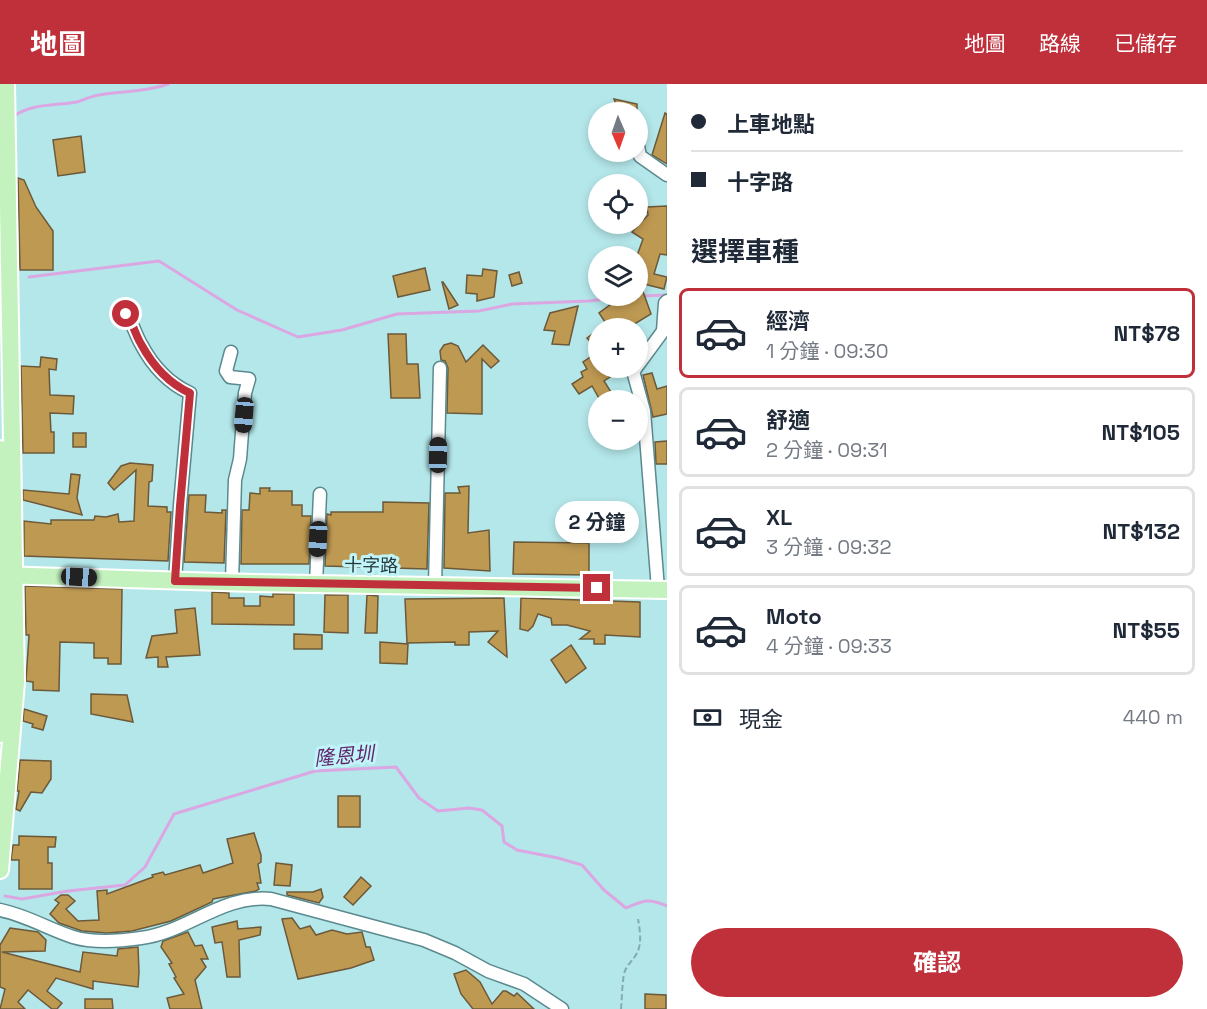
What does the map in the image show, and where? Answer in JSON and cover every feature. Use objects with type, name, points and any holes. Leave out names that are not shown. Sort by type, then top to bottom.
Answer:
[{"type":"main road","points":[[0,735],[4,680],[6,84]]},
{"type":"main road","points":[[0,449],[4,574],[16,682],[0,870]]},
{"type":"main road","name":"十字路","points":[[4,574],[175,581],[663,590]]},
{"type":"street","points":[[648,162],[667,175]]},
{"type":"street","points":[[648,351],[663,331],[665,303],[667,302]]},
{"type":"street","points":[[126,314],[132,322],[140,343],[159,370],[174,386],[190,393],[175,581]]},
{"type":"street","points":[[231,352],[226,371],[230,377],[249,380],[245,393],[240,459],[235,480],[232,582]]},
{"type":"street","points":[[435,586],[440,368]]},
{"type":"street","points":[[635,378],[645,423],[663,590]]},
{"type":"street","points":[[316,584],[320,494]]},
{"type":"street","points":[[0,910],[78,938],[131,939],[162,934],[233,902],[254,898],[271,899],[424,940],[488,971],[524,984],[562,1009]]},
{"type":"path","points":[[621,1009],[624,975],[639,947],[638,919]]},
{"type":"building","points":[[665,113],[667,114],[667,164],[652,155]]},
{"type":"building","points":[[81,136],[85,172],[58,176],[53,140]]},
{"type":"building","points":[[18,178],[24,180],[36,207],[53,231],[53,270],[20,270]]},
{"type":"building","points":[[667,206],[667,255],[660,254],[654,274],[667,277],[664,289],[648,285],[648,246],[640,246],[643,239],[635,234],[648,234],[648,207]]},
{"type":"building","points":[[425,268],[430,290],[398,297],[393,276]]},
{"type":"building","points":[[483,269],[497,271],[494,297],[477,301],[477,294],[466,293],[467,275],[482,276]]},
{"type":"building","points":[[519,272],[522,283],[512,286],[509,275]]},
{"type":"building","points":[[443,282],[458,305],[449,309]]},
{"type":"building","points":[[578,306],[569,345],[552,344],[555,331],[544,330],[550,313]]},
{"type":"building","points":[[608,306],[648,306],[651,314],[644,318],[602,318],[599,313]]},
{"type":"building","points":[[388,334],[406,334],[407,364],[418,364],[420,398],[391,398]]},
{"type":"building","points":[[451,343],[458,346],[466,362],[483,345],[499,361],[491,368],[482,359],[482,414],[447,413],[448,368],[445,361],[441,360],[440,351],[444,345]]},
{"type":"building","points":[[41,357],[57,359],[56,370],[49,369],[50,395],[74,396],[73,414],[50,413],[51,432],[54,432],[54,453],[23,453],[21,366],[40,367]]},
{"type":"building","points":[[588,359],[588,378],[608,378],[604,381],[610,390],[594,390],[592,386],[579,394],[572,384],[583,377],[581,372],[587,369],[583,362]]},
{"type":"building","points":[[652,373],[657,389],[667,386],[667,414],[653,417],[644,378],[648,378],[648,374]]},
{"type":"building","points":[[73,433],[86,433],[86,447],[73,447]]},
{"type":"building","points":[[667,441],[667,464],[656,464],[655,442]]},
{"type":"building","points":[[130,463],[153,465],[152,481],[149,482],[148,506],[167,507],[167,512],[171,512],[168,561],[24,556],[24,521],[51,524],[51,520],[94,520],[95,516],[106,517],[118,514],[119,522],[134,521],[136,470],[114,490],[108,483],[121,466]]},
{"type":"building","points":[[71,474],[80,475],[77,498],[82,515],[23,500],[23,490],[69,494]]},
{"type":"building","points":[[469,486],[468,533],[489,530],[490,571],[444,568],[445,493],[460,493],[458,487]]},
{"type":"building","points":[[260,488],[270,488],[269,491],[292,491],[292,505],[302,505],[302,516],[311,516],[309,564],[241,564],[242,510],[249,510],[250,493],[260,494]]},
{"type":"building","points":[[189,495],[206,495],[205,512],[222,513],[222,510],[226,510],[224,563],[184,562]]},
{"type":"building","points":[[383,502],[429,503],[427,569],[325,566],[327,514],[331,515],[331,512],[383,512]]},
{"type":"building","points":[[514,542],[589,543],[589,575],[513,574]]},
{"type":"building","points":[[25,586],[122,589],[121,664],[108,664],[108,658],[94,658],[94,643],[60,642],[59,691],[33,690],[33,682],[26,681],[29,635],[26,635]]},
{"type":"building","points":[[212,592],[229,593],[229,598],[244,598],[244,606],[260,606],[260,596],[294,594],[294,625],[212,624]]},
{"type":"building","points":[[325,595],[348,595],[348,633],[324,632]]},
{"type":"building","points":[[367,595],[378,596],[377,633],[365,633]]},
{"type":"building","points":[[504,598],[507,657],[488,642],[498,631],[469,632],[469,645],[455,645],[455,642],[407,643],[405,599]]},
{"type":"building","points":[[521,598],[640,602],[640,637],[605,635],[605,644],[594,644],[594,639],[580,639],[590,631],[567,625],[552,625],[551,618],[538,614],[528,631],[520,629]]},
{"type":"building","points":[[195,608],[200,655],[166,657],[168,667],[158,667],[158,657],[146,658],[152,636],[177,633],[175,610]]},
{"type":"building","points":[[294,634],[322,635],[322,649],[294,649]]},
{"type":"building","points":[[380,642],[408,644],[407,664],[380,663]]},
{"type":"building","points":[[571,645],[586,668],[566,683],[551,660]]},
{"type":"building","points":[[91,694],[127,695],[133,722],[91,714]]},
{"type":"building","points":[[24,709],[47,716],[43,730],[23,721]]},
{"type":"building","points":[[20,760],[51,761],[51,779],[42,793],[31,792],[20,811],[16,809]]},
{"type":"building","points":[[338,796],[360,796],[360,827],[338,827]]},
{"type":"building","points":[[254,833],[261,855],[261,862],[258,864],[261,883],[257,883],[259,889],[256,891],[213,899],[212,902],[171,921],[132,931],[107,933],[82,931],[59,923],[50,914],[59,903],[55,900],[61,895],[68,895],[75,901],[66,909],[78,921],[99,920],[97,891],[107,890],[107,894],[163,872],[165,875],[200,865],[203,873],[233,863],[227,839]]},
{"type":"building","points":[[19,836],[56,837],[55,847],[48,847],[48,863],[52,863],[52,889],[19,889],[19,860],[11,860],[13,845],[19,845]]},
{"type":"building","points":[[276,863],[292,865],[290,886],[274,885]]},
{"type":"building","points":[[361,877],[371,886],[353,905],[344,897]]},
{"type":"building","points":[[321,889],[323,897],[319,903],[287,895],[287,892],[313,892]]},
{"type":"building","points":[[292,918],[300,929],[310,926],[316,935],[332,930],[347,934],[362,932],[366,947],[370,947],[374,960],[351,968],[298,979],[282,919]]},
{"type":"building","points":[[237,921],[238,929],[261,927],[260,935],[239,940],[240,977],[227,977],[222,942],[215,943],[212,927]]},
{"type":"building","points":[[10,928],[38,932],[46,940],[45,951],[2,952],[80,972],[83,952],[117,956],[118,949],[138,947],[138,987],[93,981],[93,989],[56,978],[47,991],[62,1003],[57,1009],[52,1009],[28,990],[18,1002],[25,1009],[0,1009],[5,989],[0,987],[0,945]]},
{"type":"building","points":[[188,932],[195,946],[202,945],[208,959],[201,959],[206,967],[195,980],[202,1009],[170,1009],[167,998],[184,994],[174,978],[176,977],[169,964],[172,963],[161,947],[163,941]]},
{"type":"building","points":[[466,970],[480,982],[492,1004],[503,991],[506,991],[514,996],[517,993],[534,1009],[473,1009],[461,994],[454,974]]},
{"type":"building","points":[[645,994],[666,995],[666,1009],[645,1009]]},
{"type":"building","points":[[85,999],[112,999],[113,1009],[85,1009]]},
{"type":"waterway","points":[[14,116],[36,107],[77,102],[96,96],[143,90],[168,84]]},
{"type":"waterway","points":[[29,277],[159,261],[237,310],[298,337],[342,330],[397,314],[479,311],[512,304],[588,301]]},
{"type":"waterway","points":[[648,296],[667,295]]},
{"type":"waterway","name":"隆恩圳","points":[[5,896],[22,899],[125,885],[145,867],[174,814],[315,771],[396,767],[419,798],[438,811],[469,808],[482,810],[502,826],[504,842],[517,850],[582,865],[604,890],[626,908],[646,901],[667,906]]},
{"type":"route","points":[[126,314],[132,322],[140,343],[159,370],[174,386],[190,393],[175,581],[597,588]]}]
